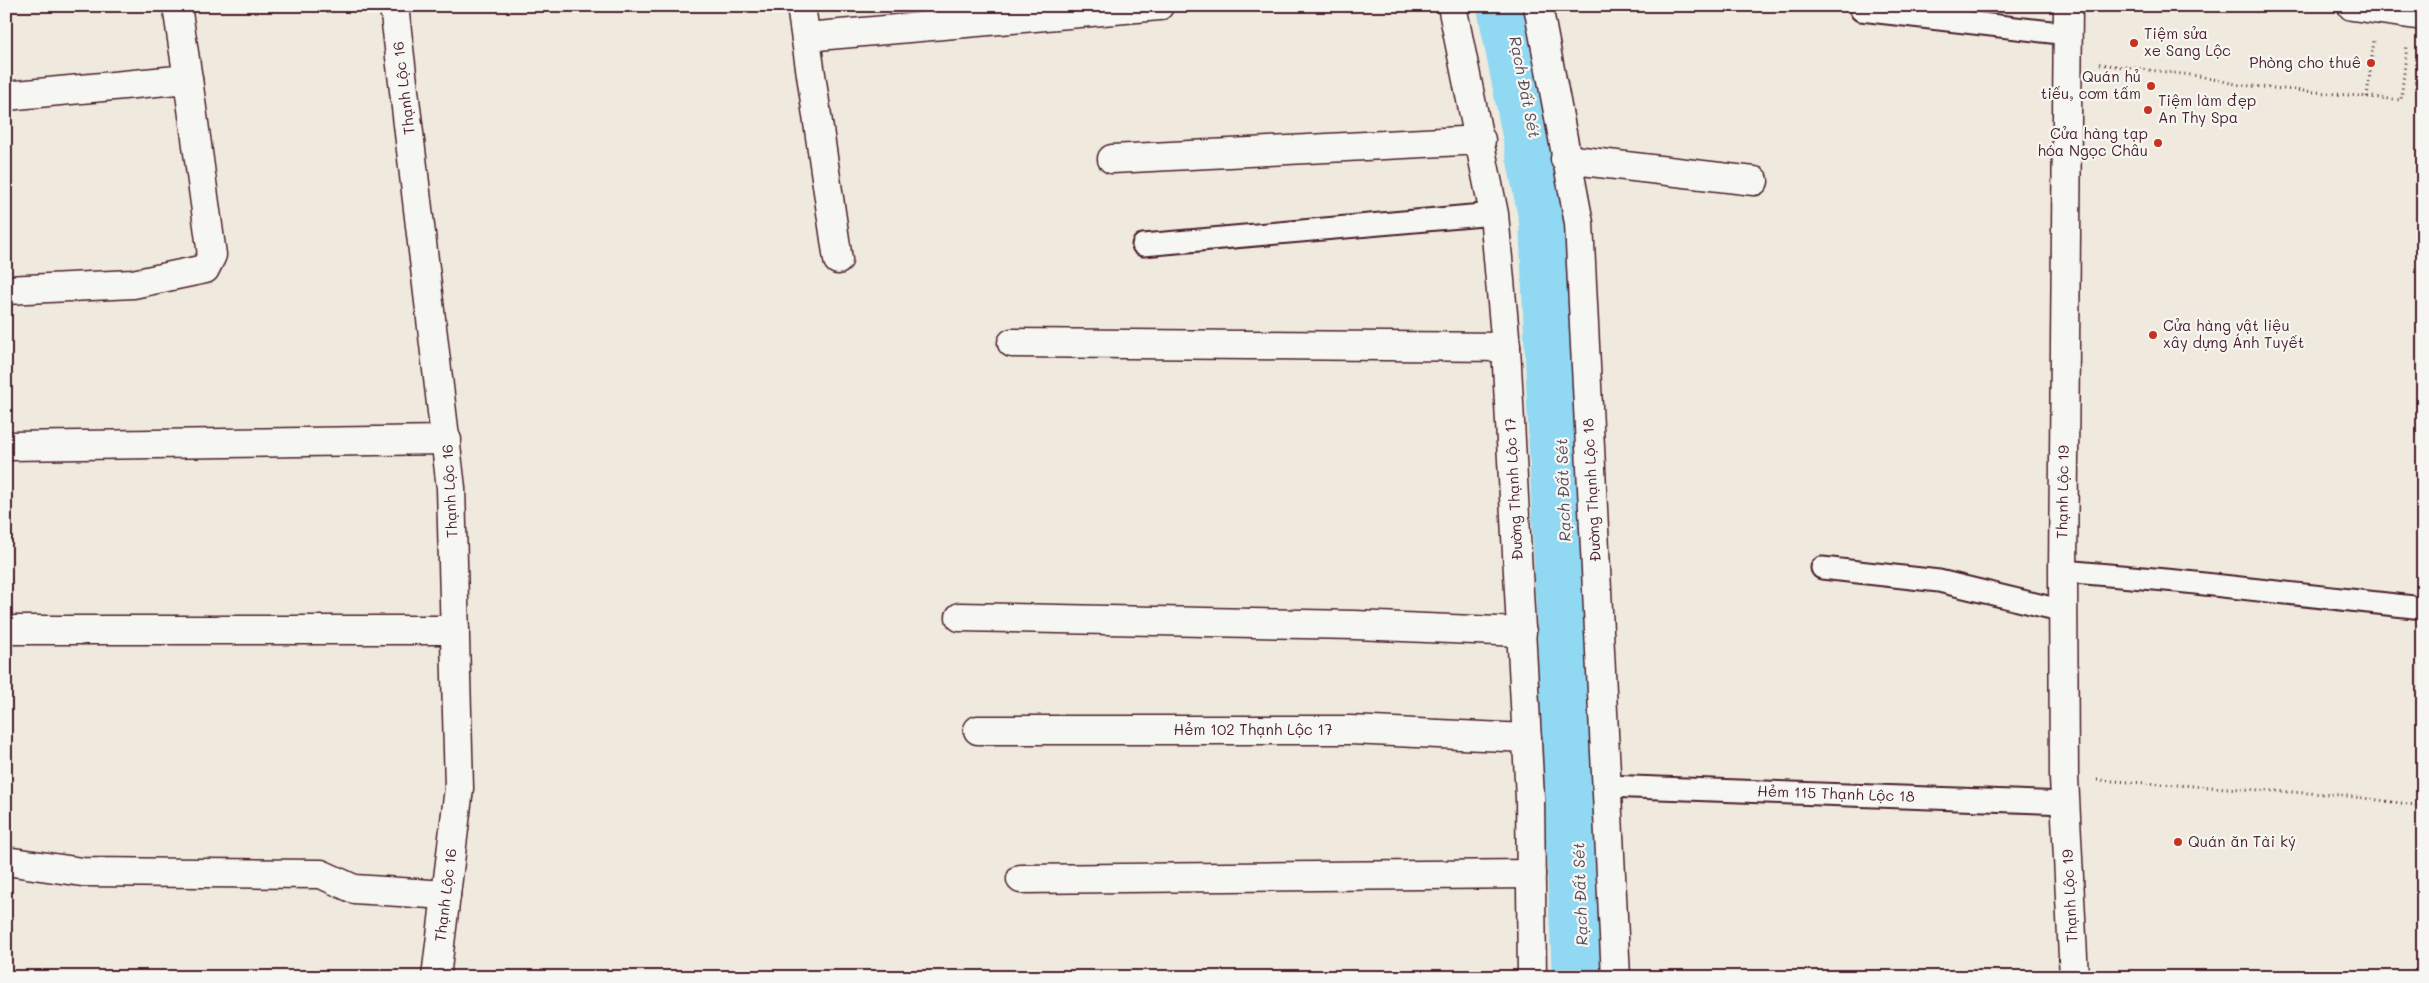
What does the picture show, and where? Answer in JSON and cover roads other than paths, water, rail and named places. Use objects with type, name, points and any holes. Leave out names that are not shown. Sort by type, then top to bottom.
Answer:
[{"type":"street","points":[[6,290],[133,284],[205,269],[212,255],[177,6]]},
{"type":"street","name":"Thạnh Lộc 16","points":[[394,6],[447,440],[451,488],[459,788],[436,977]]},
{"type":"street","points":[[801,6],[838,260]]},
{"type":"street","points":[[806,37],[1159,6]]},
{"type":"street","name":"Đường Thạnh Lộc 17","points":[[1452,6],[1481,140],[1494,214],[1506,347],[1527,738],[1532,977]]},
{"type":"street","name":"Đường Thạnh Lộc 18","points":[[1538,6],[1565,159],[1579,223],[1616,977]]},
{"type":"street","name":"Thạnh Lộc 19","points":[[2068,6],[2062,571],[2064,610],[2064,790],[2074,977]]},
{"type":"street","points":[[2352,6],[2423,16]]},
{"type":"street","points":[[6,96],[188,80]]},
{"type":"street","points":[[1112,159],[1481,140]]},
{"type":"street","points":[[1565,159],[1754,181]]},
{"type":"street","points":[[1012,343],[1506,347]]},
{"type":"street","points":[[8,446],[447,440]]},
{"type":"street","points":[[960,618],[1345,625],[1522,632]]},
{"type":"street","points":[[6,630],[455,630]]},
{"type":"street","name":"Hẻm 102 Thạnh Lộc 17","points":[[978,730],[1350,730],[1527,738]]},
{"type":"street","points":[[6,861],[82,872],[321,874],[354,889],[446,895]]},
{"type":"street","points":[[1021,879],[1531,874]]},
{"type":"lane","points":[[1861,10],[2068,47]]},
{"type":"lane","points":[[1143,245],[1494,214]]},
{"type":"lane","points":[[1822,568],[1939,581],[2064,610]]},
{"type":"lane","points":[[2062,571],[2177,580],[2423,608]]},
{"type":"lane","name":"Hẻm 115 Thạnh Lộc 18","points":[[1606,786],[2064,790]]},
{"type":"waterway","name":"Rạch Đất Sét","points":[[1509,6],[1551,220],[1584,977]]},
{"type":"place","name":"Tiệm sửa xe Sang Lộc","points":[[2134,43]]},
{"type":"place","name":"Phòng cho thuê","points":[[2371,63]]},
{"type":"place","name":"Quán hủ tiếu, cơm tấm","points":[[2151,86]]},
{"type":"place","name":"Tiệm làm đẹp An Thy Spa","points":[[2148,110]]},
{"type":"place","name":"Cửa hàng tạp hóa Ngọc Châu","points":[[2158,143]]},
{"type":"place","name":"Cửa hàng vật liệu xây dựng Ánh Tuyết","points":[[2153,335]]},
{"type":"place","name":"Quán ăn Tài ký","points":[[2178,842]]}]
